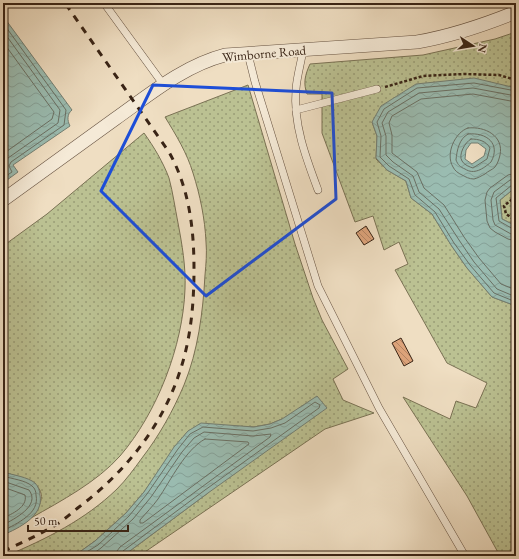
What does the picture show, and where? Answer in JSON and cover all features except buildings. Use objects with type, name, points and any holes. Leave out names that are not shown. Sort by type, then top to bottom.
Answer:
[{"type":"street","name":"Wimborne Road","points":[[3,200],[163,84],[195,65],[209,59],[225,55],[400,43],[434,39],[482,25],[516,12]]},
{"type":"lane","points":[[104,3],[163,84]]},
{"type":"lane","points":[[304,50],[296,88],[296,110],[304,150],[318,190]]},
{"type":"lane","points":[[248,54],[255,82],[318,286],[379,408],[466,556]]},
{"type":"lane","points":[[296,110],[377,89]]},
{"type":"path","points":[[377,89],[423,76],[464,74],[499,75],[516,80]]},
{"type":"path","points":[[516,196],[504,206],[506,214],[516,219]]},
{"type":"highlighted area","points":[[153,85],[332,93],[336,199],[206,296],[101,191]]},
{"type":"green space","points":[[516,32],[516,88],[513,86],[372,122],[377,136],[376,159],[387,170],[406,181],[411,198],[432,214],[467,268],[492,297],[516,306],[516,556],[500,556],[467,496],[403,397],[450,419],[456,401],[476,408],[487,383],[447,363],[395,270],[408,264],[399,242],[384,250],[373,216],[355,222],[322,133],[322,94],[307,94],[305,83],[310,64],[423,55],[495,39]]},
{"type":"green space","points":[[248,85],[295,244],[313,298],[322,320],[348,369],[333,379],[343,400],[374,413],[325,429],[139,556],[123,556],[208,493],[282,419],[270,424],[254,427],[233,426],[188,431],[144,492],[126,513],[95,541],[81,551],[71,556],[6,556],[50,536],[92,510],[105,500],[120,486],[133,470],[160,432],[170,414],[184,385],[193,359],[203,303],[206,250],[200,198],[191,166],[177,137],[165,117]]},
{"type":"green space","points":[[144,133],[158,155],[169,178],[181,239],[185,272],[185,289],[183,311],[173,356],[166,378],[145,420],[120,456],[90,483],[31,518],[38,507],[41,498],[40,491],[30,482],[3,472],[3,246],[47,214]]},
{"type":"green space","points":[[516,187],[516,226],[502,219],[500,200]]},
{"type":"water","points":[[3,16],[72,110],[68,117],[70,126],[13,165],[18,172],[3,183]]},
{"type":"water","points":[[474,78],[516,88],[516,187],[500,200],[502,219],[516,226],[516,306],[492,297],[467,268],[432,214],[411,198],[406,181],[387,170],[376,158],[377,136],[372,122],[381,106],[416,84]],"holes":[[[471,143],[478,143],[486,149],[484,156],[472,164],[465,159],[466,150]]]},
{"type":"water","points":[[317,396],[327,408],[123,556],[71,556],[95,541],[126,513],[144,492],[174,447],[188,431],[201,423],[254,427],[270,424],[282,419]]},
{"type":"water","points":[[3,472],[35,483],[40,493],[40,502],[38,509],[29,520],[23,525],[3,535]]},
{"type":"railway","points":[[3,551],[34,537],[63,520],[112,479],[140,447],[163,411],[172,391],[184,359],[191,320],[194,282],[193,238],[186,194],[176,166],[169,152],[65,3]]}]
